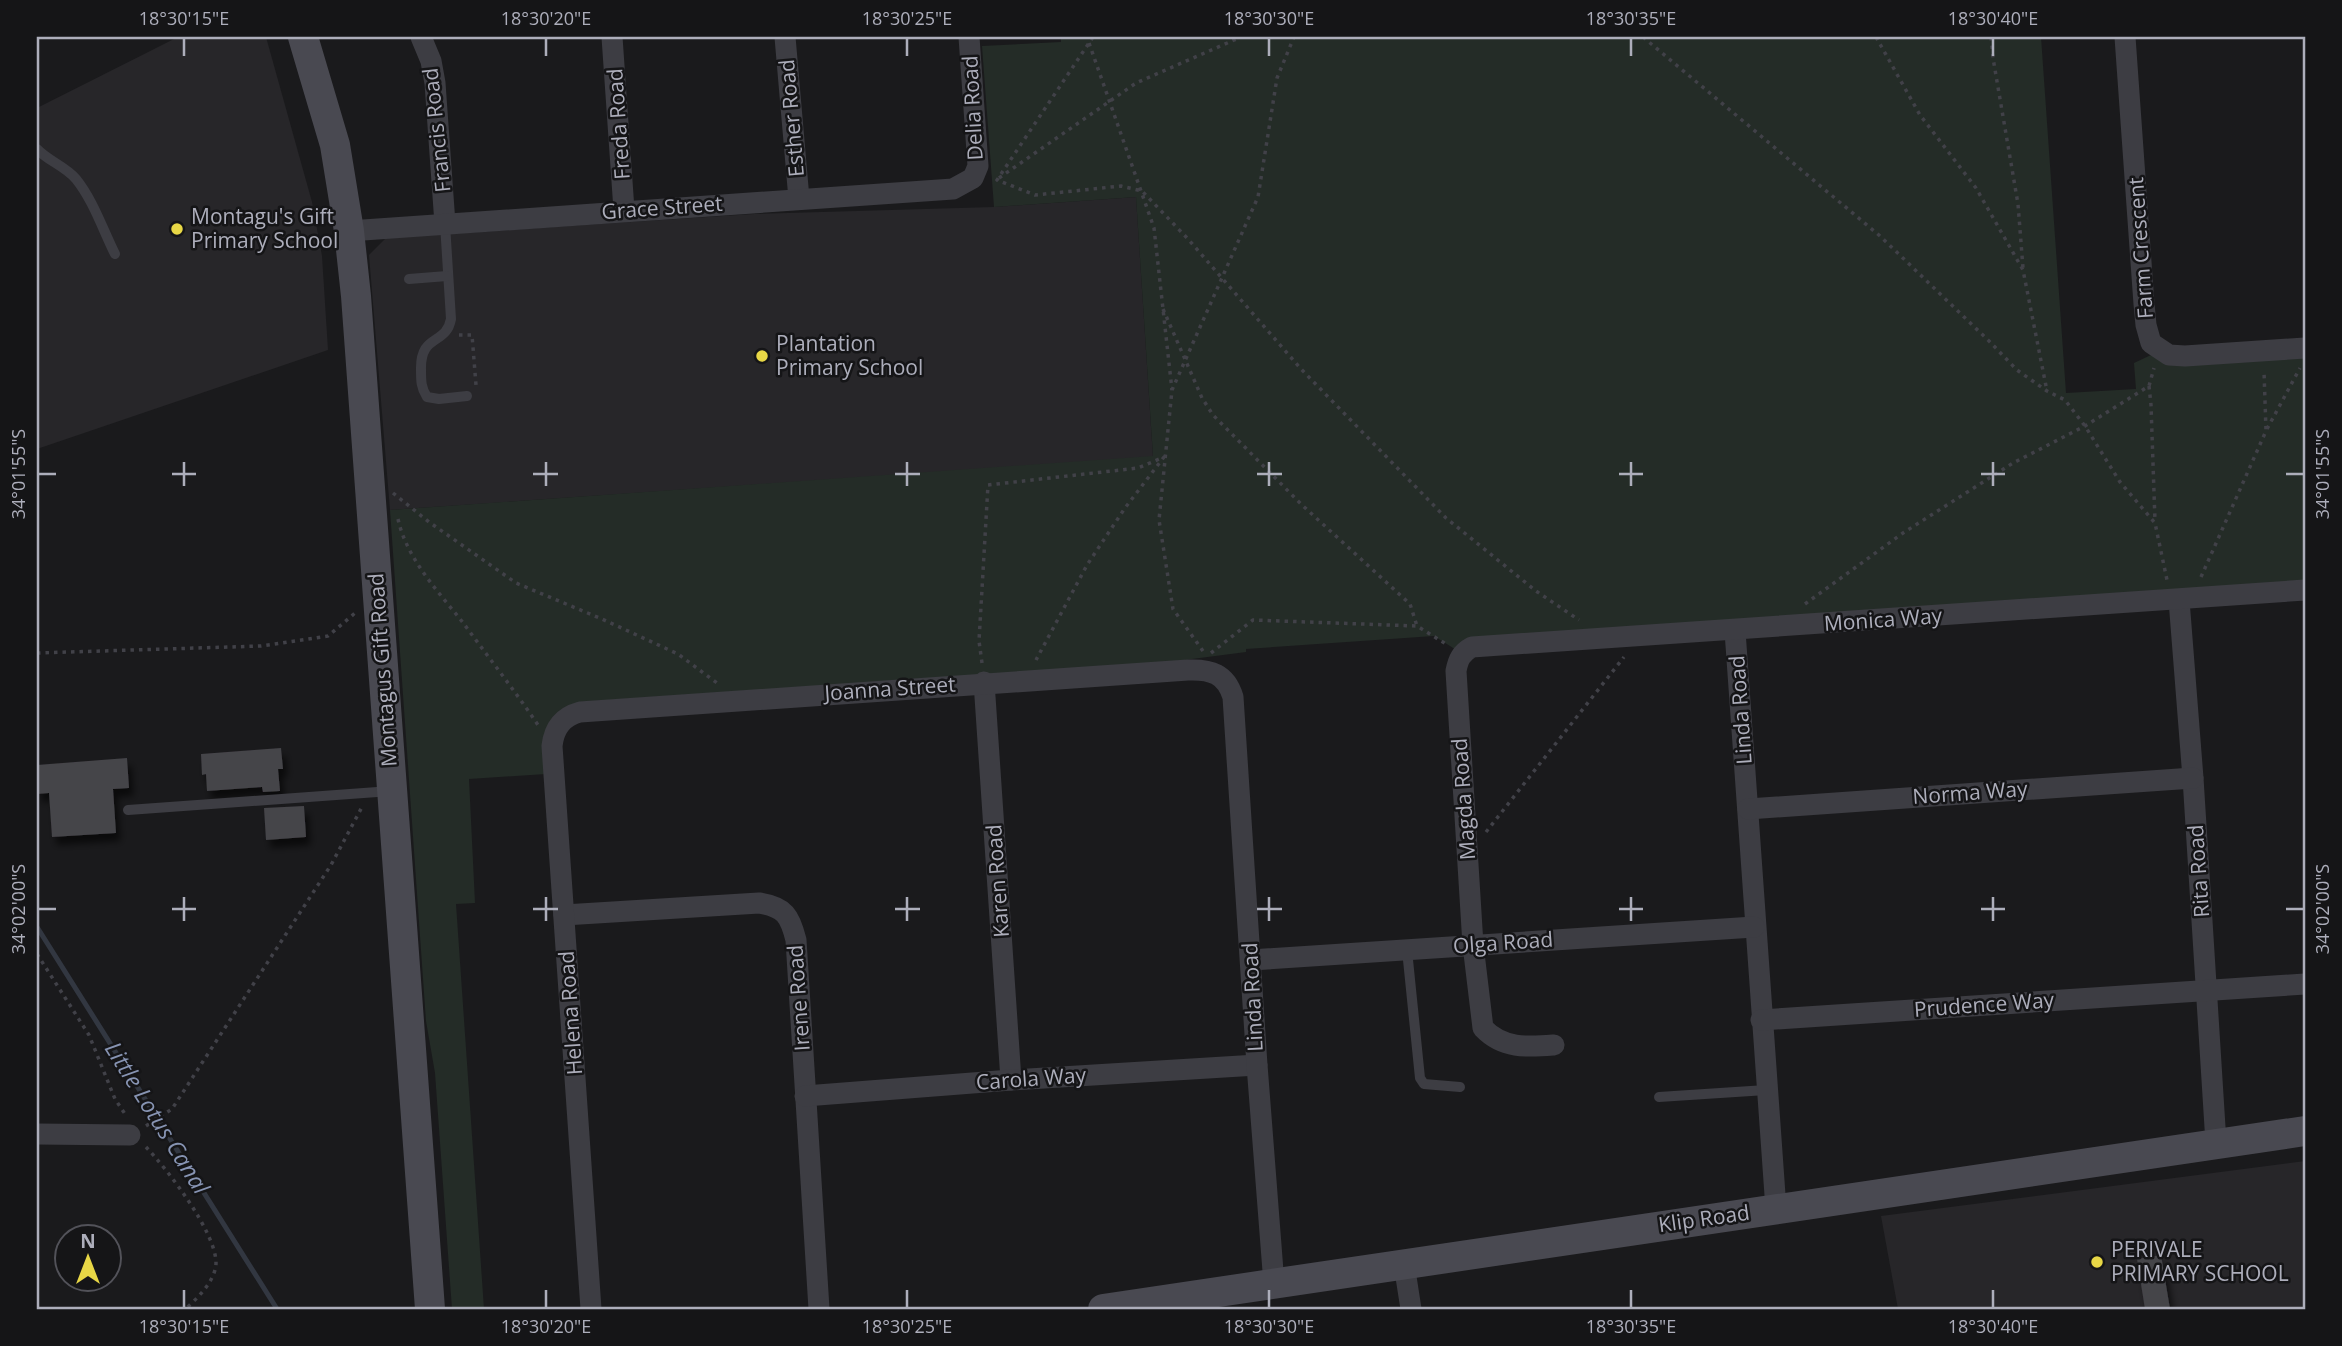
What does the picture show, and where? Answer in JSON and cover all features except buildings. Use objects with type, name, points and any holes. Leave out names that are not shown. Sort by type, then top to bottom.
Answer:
[{"type":"street","name":"Montagus Gift Road","points":[[303,37],[331,127],[349,231],[357,309],[380,792],[430,1309]]},
{"type":"street","name":"Francis Road","points":[[421,37],[431,61],[435,83],[445,224]]},
{"type":"street","name":"Freda Road","points":[[612,37],[624,210]]},
{"type":"street","name":"Esther Road","points":[[785,37],[799,199]]},
{"type":"street","name":"Delia Road","points":[[969,37],[978,166],[973,178]]},
{"type":"street","name":"Farm Crescent","points":[[2125,37],[2146,326],[2151,343],[2160,351]]},
{"type":"street","name":"Grace Street","points":[[349,231],[953,189],[973,178]]},
{"type":"street","points":[[2160,351],[2169,355],[2185,356],[2305,348]]},
{"type":"street","name":"Monica Way","points":[[1462,654],[1472,647],[2305,590]]},
{"type":"street","name":"Rita Road","points":[[2179,600],[2216,1143]]},
{"type":"street","name":"Linda Road","points":[[1735,631],[1776,1209]]},
{"type":"street","name":"Magda Road","points":[[1462,654],[1456,671],[1473,945],[1483,1028],[1505,1044],[1522,1047],[1554,1045]]},
{"type":"street","name":"Joanna Street","points":[[563,720],[580,712],[984,682],[1188,670],[1218,674]]},
{"type":"street","name":"Linda Road","points":[[1218,674],[1231,689],[1233,697],[1274,1283]]},
{"type":"street","name":"Karen Road","points":[[984,682],[1011,1080]]},
{"type":"street","name":"Helena Road","points":[[563,720],[554,735],[552,746],[592,1309]]},
{"type":"street","name":"Norma Way","points":[[1748,808],[2193,778]]},
{"type":"street","name":"Irene Road","points":[[564,915],[759,903],[784,911],[792,924],[796,940],[819,1309]]},
{"type":"street","name":"Olga Road","points":[[1251,960],[1755,927]]},
{"type":"street","name":"Prudence Way","points":[[1761,1020],[2305,984]]},
{"type":"street","name":"Carola Way","points":[[805,1096],[1257,1065]]},
{"type":"street","points":[[37,1134],[137,1131]]},
{"type":"street","name":"Klip Road","points":[[1103,1309],[2305,1131]]},
{"type":"street","points":[[1404,1264],[1411,1309]]},
{"type":"lane","points":[[37,149],[46,159],[75,178],[115,254]]},
{"type":"lane","points":[[445,224],[446,276],[451,320],[444,334],[423,349],[421,385],[428,397],[439,399],[467,396]]},
{"type":"lane","points":[[409,279],[446,276]]},
{"type":"lane","points":[[128,810],[380,792]]},
{"type":"lane","points":[[1407,950],[1420,1078],[1424,1084],[1460,1087]]},
{"type":"lane","points":[[1659,1097],[1766,1090]]},
{"type":"path","points":[[998,180],[1093,37]]},
{"type":"path","points":[[998,180],[1136,83],[1241,37]]},
{"type":"path","points":[[1172,390],[1258,197],[1277,78],[1294,37]]},
{"type":"path","points":[[1643,37],[1880,236],[2017,370],[2065,400],[2085,426],[2120,482],[2155,523]]},
{"type":"path","points":[[1876,37],[1920,115],[1976,188],[2023,270]]},
{"type":"path","points":[[1991,37],[2018,204],[2023,270],[2047,391]]},
{"type":"path","points":[[1089,43],[1154,228],[1172,390],[1160,520],[1172,609],[1207,656],[1253,620],[1417,626],[1462,654]]},
{"type":"path","points":[[973,178],[998,180],[1035,195],[1121,186],[1142,191],[1301,369],[1446,518],[1536,591],[1617,638],[1628,652],[1475,847],[1467,849]]},
{"type":"path","points":[[1163,309],[1202,398],[1213,415],[1302,505],[1410,604],[1417,626]]},
{"type":"path","points":[[444,334],[471,335],[477,391],[467,396]]},
{"type":"path","points":[[2160,351],[2149,386],[2155,523],[2169,590],[2179,600],[2195,589],[2266,431],[2305,359]]},
{"type":"path","points":[[2263,351],[2266,431]]},
{"type":"path","points":[[1805,604],[1903,533],[2013,463],[2085,426],[2149,386]]},
{"type":"path","points":[[1026,680],[1087,565],[1125,508],[1164,457]]},
{"type":"path","points":[[984,682],[979,641],[988,485],[1138,468],[1164,457]]},
{"type":"path","points":[[386,488],[516,583],[678,654],[742,700]]},
{"type":"path","points":[[393,493],[395,503]]},
{"type":"path","points":[[397,514],[402,535],[415,562],[511,685],[552,746]]},
{"type":"path","points":[[37,653],[261,646],[328,635],[356,612]]},
{"type":"path","points":[[137,1131],[172,1109],[380,792]]},
{"type":"shaded area","name":"Montagu's Gift Primary School","points":[[178,37],[266,37],[312,202],[322,256],[328,350],[37,449],[37,108]]},
{"type":"shaded area","points":[[1061,37],[2041,37],[2066,393],[2136,389],[2134,363],[2151,355],[2176,366],[2305,357],[2305,585],[1458,651],[1434,636],[1246,649],[1246,652],[1169,662],[580,702],[546,774],[469,779],[475,903],[456,904],[484,1309],[452,1309],[435,1073],[426,1021],[390,510],[1153,456],[1136,197],[994,207],[982,46],[1061,42]]},
{"type":"shaded area","name":"Plantation Primary School","points":[[1136,197],[1153,457],[390,510],[369,255],[386,238],[754,214],[994,207]]},
{"type":"shaded area","name":"PERIVALE PRIMARY SCHOOL","points":[[2305,1161],[2305,1309],[1898,1309],[1881,1216]]},
{"type":"waterway","name":"Little Lotus Canal","points":[[37,927],[277,1309]]},
{"type":"place","name":"Montagu's Gift Primary School","points":[[177,229]]},
{"type":"place","name":"Plantation Primary School","points":[[762,356]]},
{"type":"place","name":"PERIVALE PRIMARY SCHOOL","points":[[2097,1262]]}]
